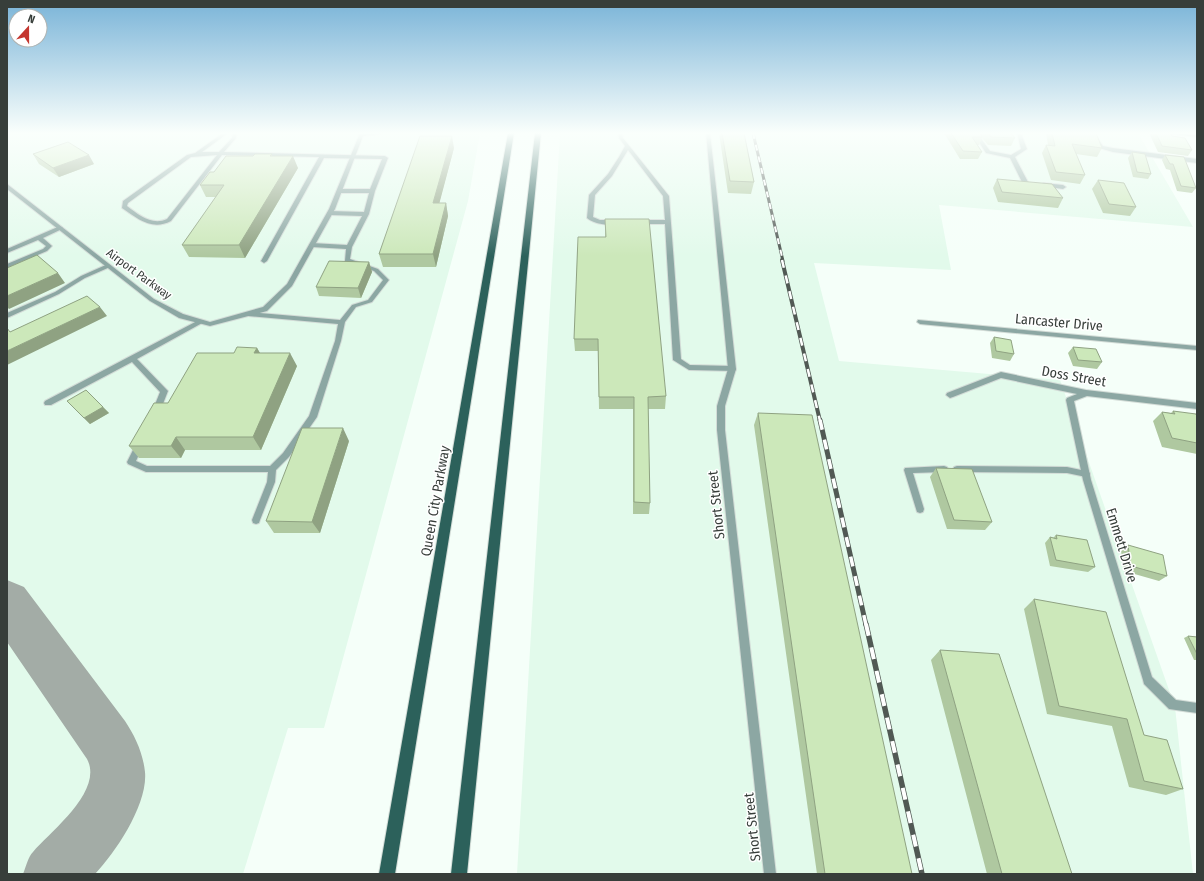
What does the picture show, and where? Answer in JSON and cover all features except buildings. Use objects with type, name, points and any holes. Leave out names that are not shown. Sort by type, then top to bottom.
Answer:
[{"type":"main road","name":"Queen City Parkway","points":[[387,874],[504,174]]},
{"type":"main road","points":[[459,874],[534,174]]},
{"type":"street","points":[[164,174],[125,202],[124,207],[154,225],[163,225],[169,220],[204,174]]},
{"type":"street","points":[[264,261],[312,174]]},
{"type":"street","name":"Airport Parkway","points":[[7,186],[152,300],[181,316],[210,324],[265,309],[290,285],[330,213],[346,174]]},
{"type":"street","points":[[256,520],[270,482],[272,469],[286,455],[313,417],[338,341],[342,322],[354,306],[370,301],[386,280],[376,270],[347,260],[349,247],[366,214],[372,191],[379,174]]},
{"type":"street","points":[[611,174],[592,195],[590,218],[599,222],[622,222]]},
{"type":"street","points":[[649,174],[666,196],[677,360],[689,367],[732,369]]},
{"type":"street","name":"Short Street","points":[[712,174],[732,369],[721,406],[721,430],[770,874]]},
{"type":"street","points":[[1021,174],[1025,182]]},
{"type":"street","points":[[1018,182],[1033,183]]},
{"type":"street","points":[[1040,184],[1063,188]]},
{"type":"street","points":[[340,191],[372,191]]},
{"type":"street","points":[[330,213],[366,214]]},
{"type":"street","points":[[629,222],[668,222]]},
{"type":"street","points":[[7,251],[60,228]]},
{"type":"street","points":[[7,266],[37,254],[49,246],[39,237]]},
{"type":"street","points":[[312,245],[349,247]]},
{"type":"street","points":[[7,316],[57,293],[108,266]]},
{"type":"street","points":[[248,314],[342,322]]},
{"type":"street","points":[[48,404],[201,322]]},
{"type":"street","name":"Lancaster Drive","points":[[920,322],[1197,348]]},
{"type":"street","points":[[133,359],[164,391],[152,423]]},
{"type":"street","name":"Doss Street","points":[[950,395],[1002,375],[1086,393],[1197,406]]},
{"type":"street","name":"Emmett Drive","points":[[1086,393],[1070,400],[1086,474],[1148,680],[1173,705],[1197,708]]},
{"type":"street","points":[[145,436],[131,462],[146,469],[272,469]]},
{"type":"street","points":[[920,509],[908,470],[1067,470],[1086,474]]},
{"type":"shaded area","points":[[7,174],[473,174],[468,201],[324,728],[288,728],[243,874],[7,874]]},
{"type":"shaded area","points":[[558,174],[1162,174],[1193,227],[939,205],[951,270],[814,263],[839,361],[1060,380],[1175,707],[1193,874],[517,874]]},
{"type":"taxiway","points":[[7,602],[113,750],[118,773],[115,789],[109,806],[100,821],[77,850],[53,874]]},
{"type":"railway","points":[[763,174],[783,261]]},
{"type":"railway","points":[[782,260],[820,421]]},
{"type":"railway","points":[[820,420],[866,625]]},
{"type":"railway","points":[[866,624],[922,874]]}]
